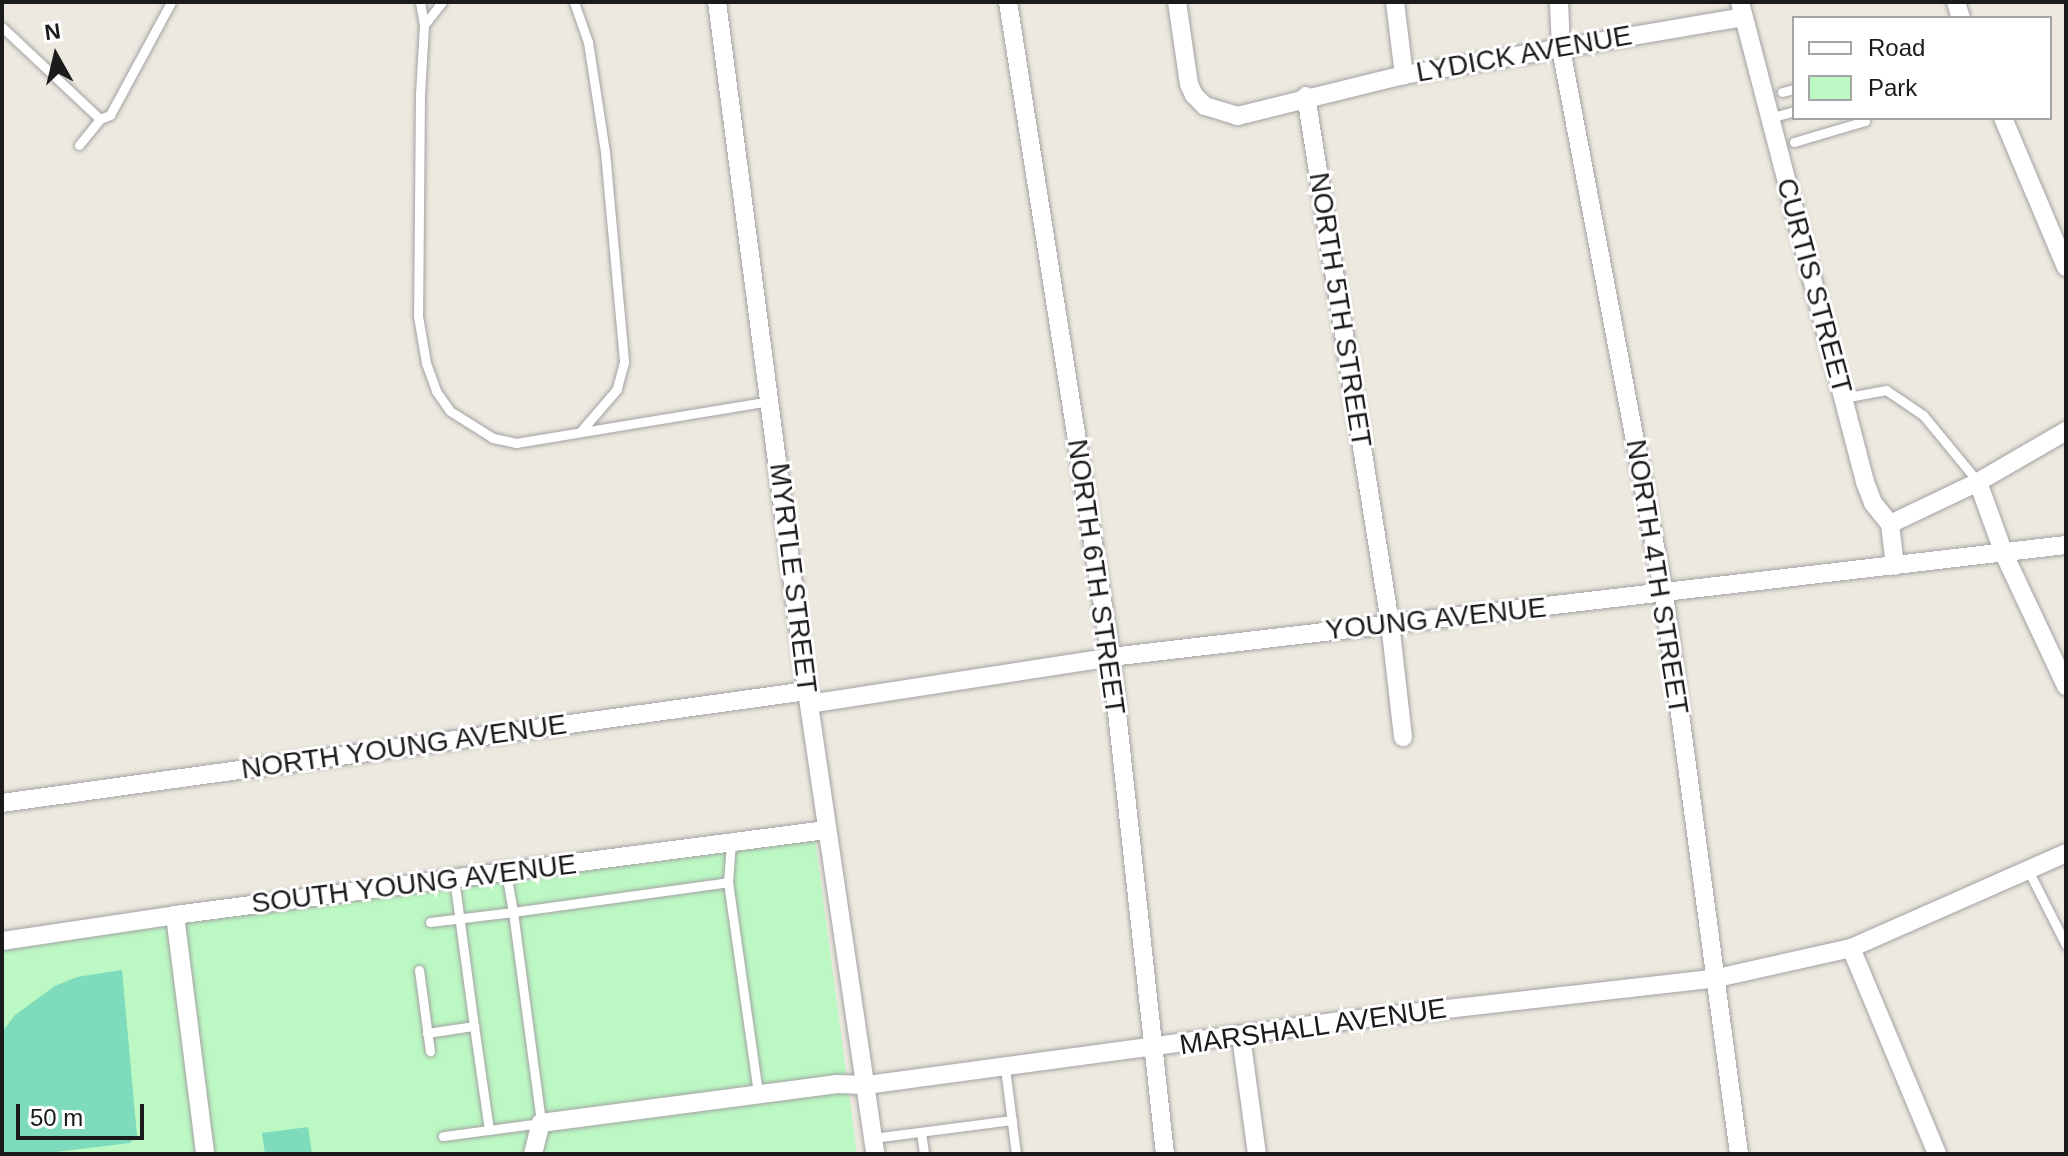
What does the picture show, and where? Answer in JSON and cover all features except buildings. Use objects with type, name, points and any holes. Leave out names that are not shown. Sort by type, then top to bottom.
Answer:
[{"type":"street","name":"MYRTLE STREET","points":[[717,2],[826,830],[874,1146]]},
{"type":"street","name":"NORTH 6TH STREET","points":[[1008,2],[1111,657],[1165,1154]]},
{"type":"street","points":[[1177,2],[1189,84],[1194,95],[1205,106],[1237,116],[1306,96]]},
{"type":"street","points":[[1395,2],[1404,75]]},
{"type":"street","name":"NORTH 4TH STREET","points":[[1559,2],[1561,49],[1664,594],[1739,1154]]},
{"type":"street","name":"LYDICK AVENUE","points":[[1306,96],[1404,75],[1561,49],[1742,10]]},
{"type":"street","name":"CURTIS STREET","points":[[1742,10],[1865,482],[1873,503],[1890,524],[1895,566]]},
{"type":"street","name":"NORTH 5TH STREET","points":[[1306,96],[1390,623],[1403,737]]},
{"type":"street","points":[[2004,120],[2066,267]]},
{"type":"street","points":[[1890,524],[1978,482],[2066,431]]},
{"type":"street","points":[[1978,482],[2004,554],[2066,686]]},
{"type":"street","name":"YOUNG AVENUE","points":[[808,698],[1390,623],[1664,594],[2066,545]]},
{"type":"street","name":"NORTH YOUNG AVENUE","points":[[2,803],[808,698]]},
{"type":"street","name":"SOUTH YOUNG AVENUE","points":[[2,941],[175,915],[826,830]]},
{"type":"street","name":"MARSHALL AVENUE","points":[[541,1123],[837,1084],[867,1085],[1717,978],[1851,948],[2066,853]]},
{"type":"street","points":[[175,915],[205,1154]]},
{"type":"street","points":[[1851,948],[1937,1154]]},
{"type":"street","points":[[1241,1036],[1257,1154]]},
{"type":"street","points":[[533,1154],[541,1123]]},
{"type":"lane","points":[[79,145],[100,119],[110,115],[171,2]]},
{"type":"lane","points":[[420,2],[424,25],[420,94],[418,316],[421,342],[436,391],[450,411],[493,438],[516,443],[545,441],[581,431],[771,401]]},
{"type":"lane","points":[[424,25],[442,2]]},
{"type":"lane","points":[[574,2],[588,42],[605,152],[624,362],[617,389],[581,431]]},
{"type":"lane","points":[[2,27],[100,119]]},
{"type":"lane","points":[[1782,92],[1792,90]]},
{"type":"lane","points":[[1770,118],[1792,112]]},
{"type":"lane","points":[[1794,142],[1865,120]]},
{"type":"lane","points":[[1843,398],[1886,390],[1923,415],[1978,482]]},
{"type":"lane","points":[[731,842],[728,882],[758,1094]]},
{"type":"lane","points":[[2028,870],[2066,945]]},
{"type":"lane","points":[[443,1136],[541,1123],[506,872]]},
{"type":"lane","points":[[454,878],[489,1130]]},
{"type":"lane","points":[[430,922],[728,882]]},
{"type":"lane","points":[[419,970],[430,1051]]},
{"type":"lane","points":[[427,1033],[474,1026]]},
{"type":"lane","points":[[1005,1068],[1016,1154]]},
{"type":"lane","points":[[874,1146],[921,1132],[1012,1120]]},
{"type":"lane","points":[[921,1132],[924,1154]]},
{"type":"green space","points":[[814,831],[857,1154],[2,1154],[2,944]]},
{"type":"green space","points":[[122,970],[137,1136],[130,1143],[39,1154],[2,1154],[2,1032],[15,1015],[55,986],[77,977]]},
{"type":"green space","points":[[308,1127],[312,1154],[265,1154],[262,1133]]}]
